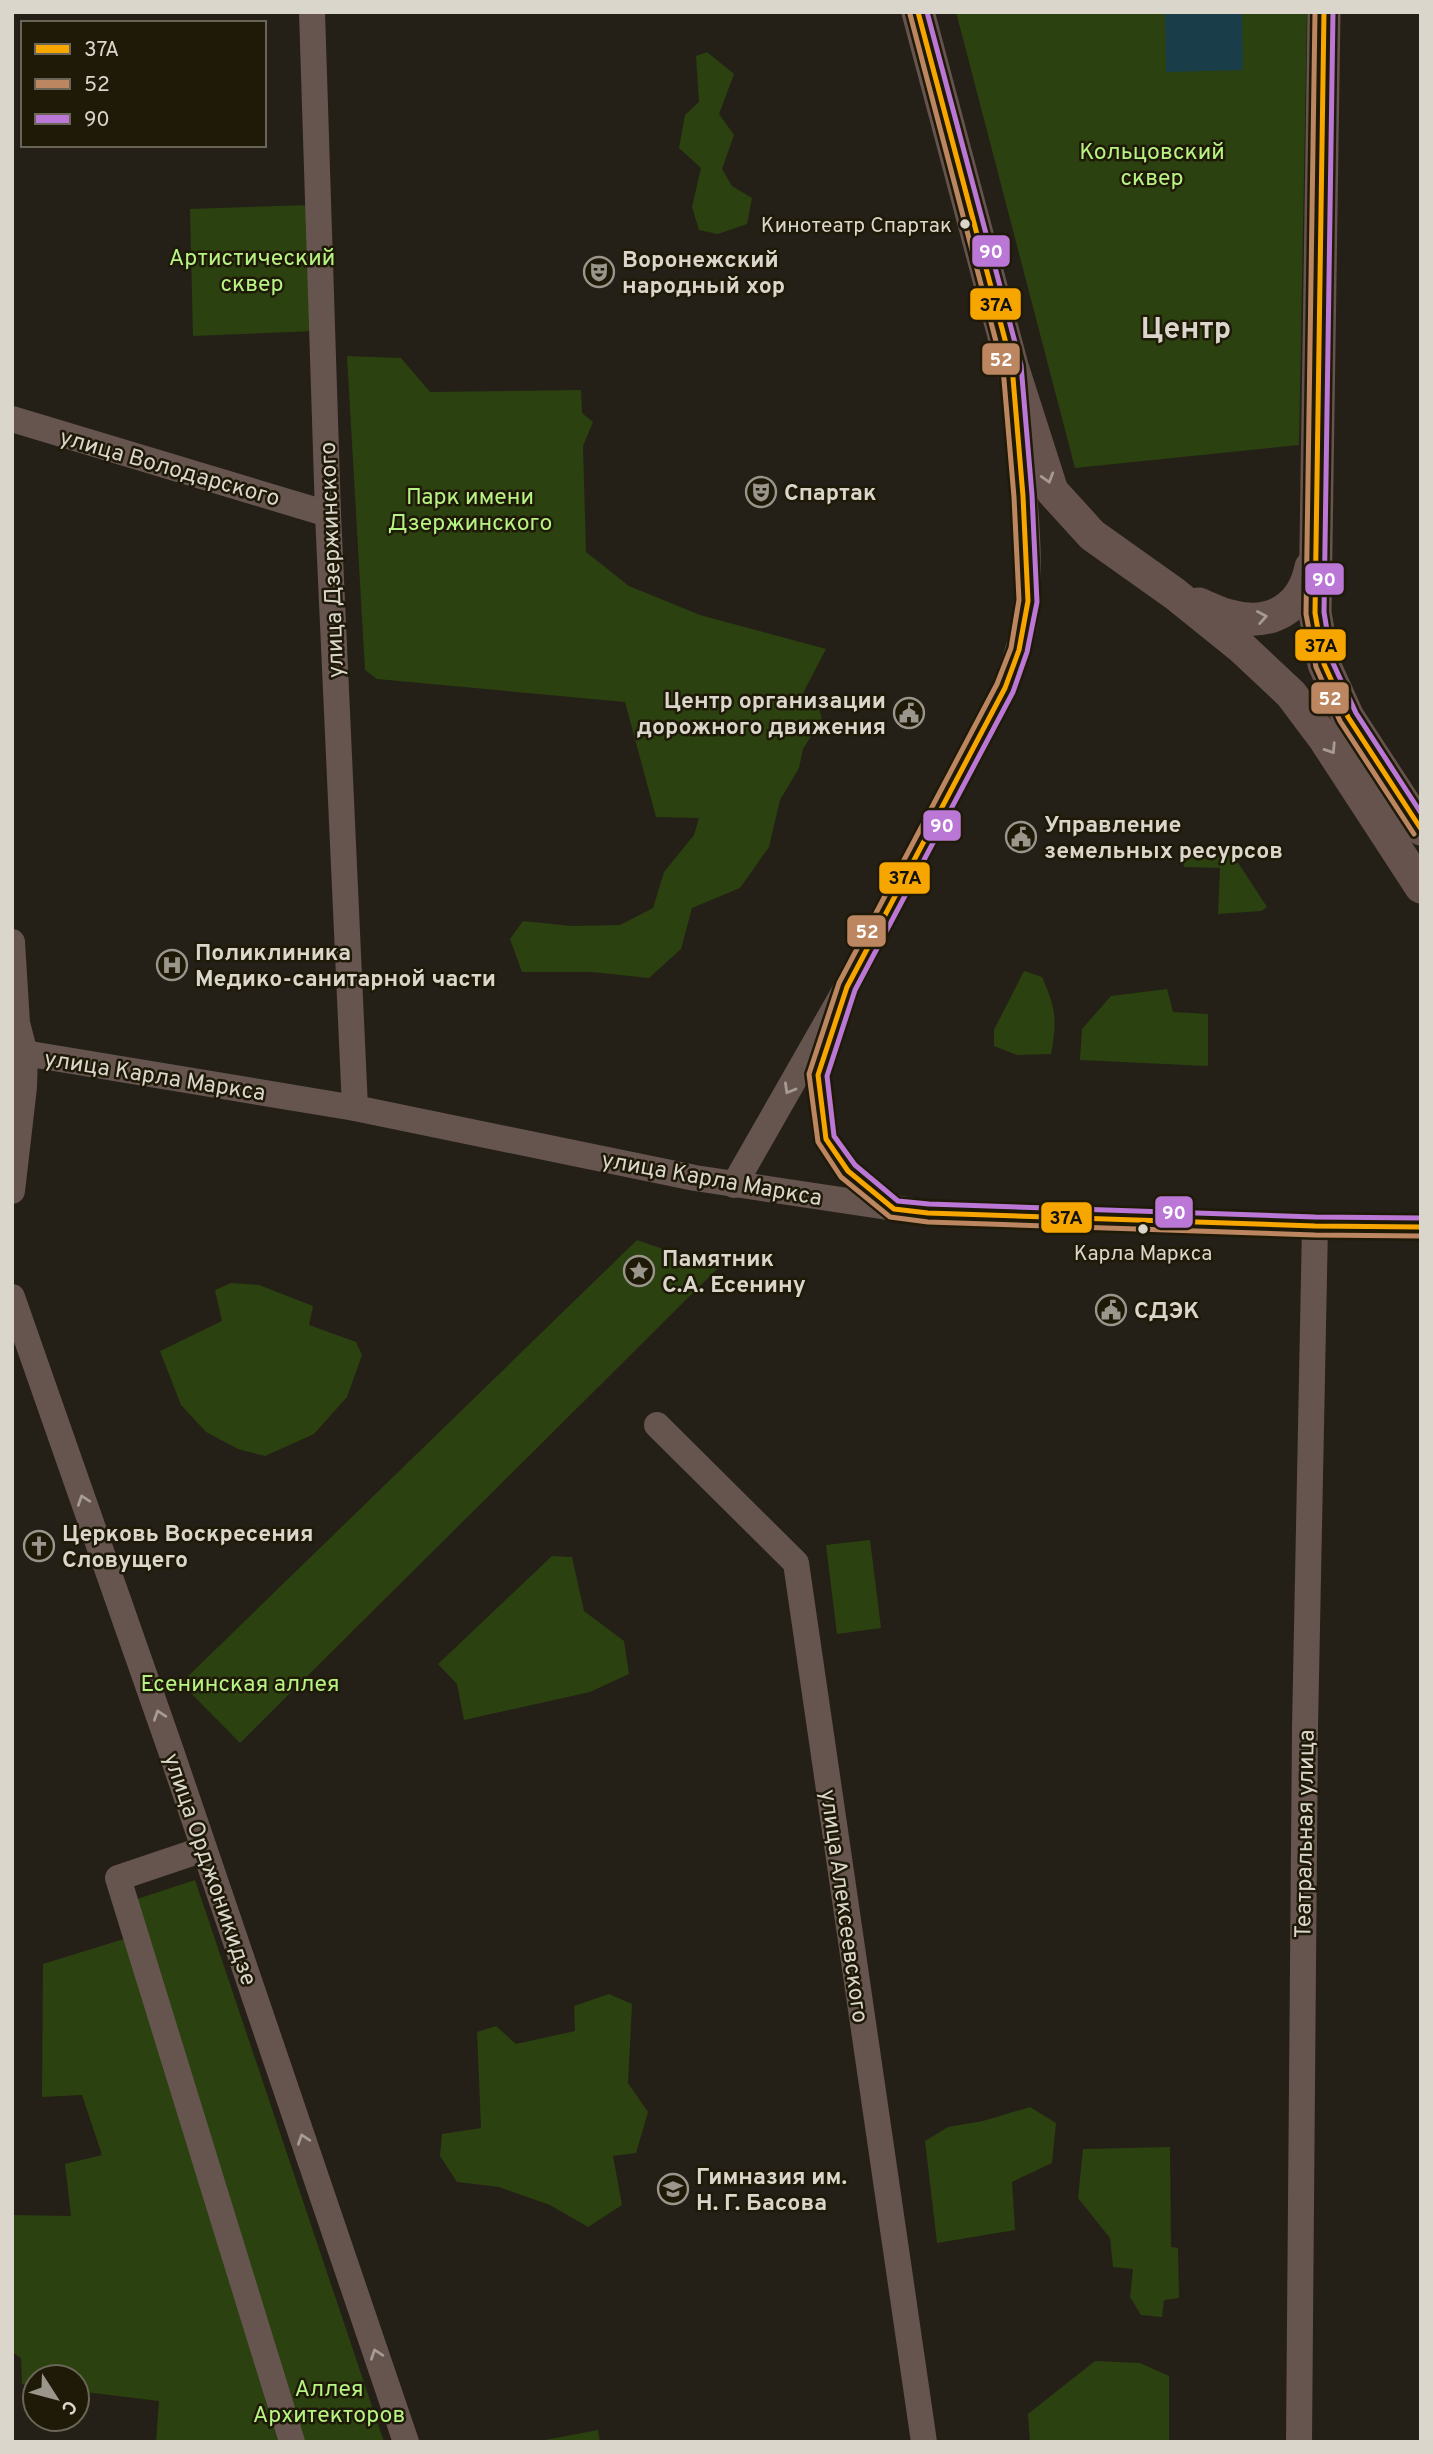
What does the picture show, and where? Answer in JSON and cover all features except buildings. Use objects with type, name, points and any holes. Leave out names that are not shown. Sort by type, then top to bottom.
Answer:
[{"type":"main road","points":[[918,12],[1012,366],[1052,491],[1092,535],[1175,594],[1242,648],[1291,694],[1324,738],[1421,887]]},
{"type":"main road","points":[[1324,12],[1315,613],[1324,664],[1348,716],[1421,830]]},
{"type":"main road","points":[[1175,594],[1230,616],[1257,620],[1279,613],[1296,602],[1307,584],[1317,539]]},
{"type":"street","name":"улица Дзержинского","points":[[313,12],[328,514],[355,1108]]},
{"type":"street","points":[[734,1185],[847,987],[981,736],[1006,688],[1019,650],[1028,601],[1027,558],[1012,366]]},
{"type":"street","name":"улица Володарского","points":[[12,419],[328,514]]},
{"type":"street","points":[[12,942],[19,1053],[24,1087],[12,1191]]},
{"type":"street","points":[[847,987],[818,1075],[826,1139],[848,1171],[894,1209]]},
{"type":"street","name":"улица Карла Маркса","points":[[19,1053],[355,1108],[734,1185],[894,1209],[928,1213],[1421,1227]]},
{"type":"street","name":"Театральная улица","points":[[1299,2442],[1305,1752],[1315,1226]]},
{"type":"street","name":"улица Орджоникидзе","points":[[12,1297],[406,2442]]},
{"type":"street","name":"улица Алексеевского","points":[[657,1425],[796,1563],[924,2442]]},
{"type":"street","points":[[204,1849],[118,1878],[292,2442]]},
{"type":"green space","name":"Кольцовский сквер","points":[[956,12],[1307,12],[1299,445],[1075,468]]},
{"type":"green space","points":[[707,52],[734,74],[719,114],[734,135],[722,169],[732,186],[752,198],[747,224],[718,234],[699,230],[692,207],[701,168],[679,148],[685,115],[699,102],[696,56]]},
{"type":"green space","name":"Артистический сквер","points":[[310,205],[314,331],[193,336],[190,209]]},
{"type":"green space","name":"Парк имени Дзержинского","points":[[347,356],[401,358],[430,392],[581,390],[582,413],[593,422],[583,446],[586,552],[629,586],[700,615],[826,649],[802,695],[816,698],[822,719],[803,749],[799,768],[780,800],[769,847],[740,888],[692,908],[681,949],[649,978],[592,972],[522,972],[510,939],[523,921],[572,926],[620,925],[653,908],[664,872],[694,835],[699,818],[656,817],[625,702],[377,679],[365,670]]},
{"type":"green space","points":[[1191,853],[1233,855],[1267,907],[1261,911],[1218,914],[1220,868],[1184,867],[1183,861]]},
{"type":"green space","points":[[1024,971],[1042,977],[1050,997],[1054,1015],[1051,1054],[1017,1055],[994,1046],[994,1030]]},
{"type":"green space","points":[[1167,989],[1173,1012],[1208,1014],[1208,1066],[1080,1060],[1082,1029],[1111,996]]},
{"type":"green space","name":"Есенинская аллея","points":[[637,1240],[718,1268],[240,1743],[181,1683]]},
{"type":"green space","points":[[231,1283],[259,1285],[313,1306],[309,1325],[356,1342],[362,1355],[347,1397],[314,1434],[265,1456],[238,1449],[206,1432],[181,1405],[160,1351],[222,1321],[215,1290]]},
{"type":"green space","points":[[870,1540],[881,1628],[837,1634],[826,1545]]},
{"type":"green space","points":[[552,1556],[572,1557],[584,1611],[624,1641],[629,1674],[590,1692],[464,1720],[457,1684],[438,1664]]},
{"type":"green space","name":"Аллея Архитекторов","points":[[195,1880],[384,2442],[301,2442],[137,1899]]},
{"type":"green space","points":[[127,1938],[278,2442],[156,2442],[159,2401],[91,2393],[91,2363],[21,2363],[21,2358],[12,2352],[12,2215],[71,2216],[65,2164],[102,2155],[82,2095],[42,2097],[43,1964]]},
{"type":"green space","points":[[609,1994],[632,2004],[628,2083],[648,2112],[636,2153],[613,2156],[622,2205],[588,2227],[550,2205],[499,2187],[457,2182],[440,2156],[442,2134],[481,2128],[477,2032],[496,2026],[516,2044],[575,2031],[574,2006]]},
{"type":"green space","points":[[1030,2107],[1056,2123],[1052,2163],[1012,2182],[1015,2230],[937,2243],[925,2141],[948,2127],[983,2121]]},
{"type":"green space","points":[[1170,2147],[1171,2247],[1178,2248],[1179,2298],[1164,2300],[1162,2317],[1141,2315],[1130,2297],[1133,2269],[1113,2267],[1110,2238],[1078,2198],[1083,2149]]},
{"type":"green space","points":[[1095,2361],[1140,2363],[1169,2376],[1169,2442],[1030,2442],[1028,2414]]},
{"type":"green space","points":[[598,2430],[600,2442],[534,2442]]},
{"type":"water","points":[[1165,12],[1242,12],[1243,70],[1166,72]]},
{"type":"transit line","name":"37А","points":[[918,12],[1012,366],[1023,496],[1028,601],[1019,650],[1005,688],[847,987],[818,1075],[826,1139],[848,1171],[894,1209],[928,1213],[1421,1227]]},
{"type":"transit line","name":"90","points":[[927,12],[1021,365],[1032,495],[1037,602],[1027,652],[1013,692],[855,990],[827,1076],[834,1136],[855,1165],[898,1201],[1315,1217],[1421,1218]]},
{"type":"transit line","name":"52","points":[[1315,12],[1306,614],[1316,667],[1340,721],[1414,834]]},
{"type":"transit line","name":"37А","points":[[1324,12],[1315,613],[1324,664],[1348,717],[1421,829]]},
{"type":"transit line","name":"90","points":[[1333,12],[1324,612],[1332,661],[1356,713],[1421,813]]},
{"type":"transit line","name":"52","points":[[910,14],[1003,368],[1019,600],[1011,648],[997,684],[839,983],[809,1074],[818,1142],[841,1177],[890,1217],[928,1222],[1421,1236]]},
{"type":"place","name":"Кинотеатр Спартак","points":[[965,224]]},
{"type":"place","name":"Воронежский народный хор","points":[[599,272]]},
{"type":"place","name":"Спартак","points":[[761,492]]},
{"type":"place","name":"Центр организации дорожного движения","points":[[909,713]]},
{"type":"place","name":"Управление земельных ресурсов","points":[[1021,837]]},
{"type":"place","name":"Поликлиника Медико-санитарной части","points":[[172,965]]},
{"type":"place","name":"Карла Маркса","points":[[1143,1229]]},
{"type":"place","name":"Памятник С.А. Есенину","points":[[639,1271]]},
{"type":"place","name":"СДЭК","points":[[1111,1310]]},
{"type":"place","name":"Церковь Воскресения Словущего","points":[[39,1546]]},
{"type":"place","name":"Гимназия им. Н. Г. Басова","points":[[673,2189]]},
{"type":"district","name":"Центр","points":[[1186,328]]}]
